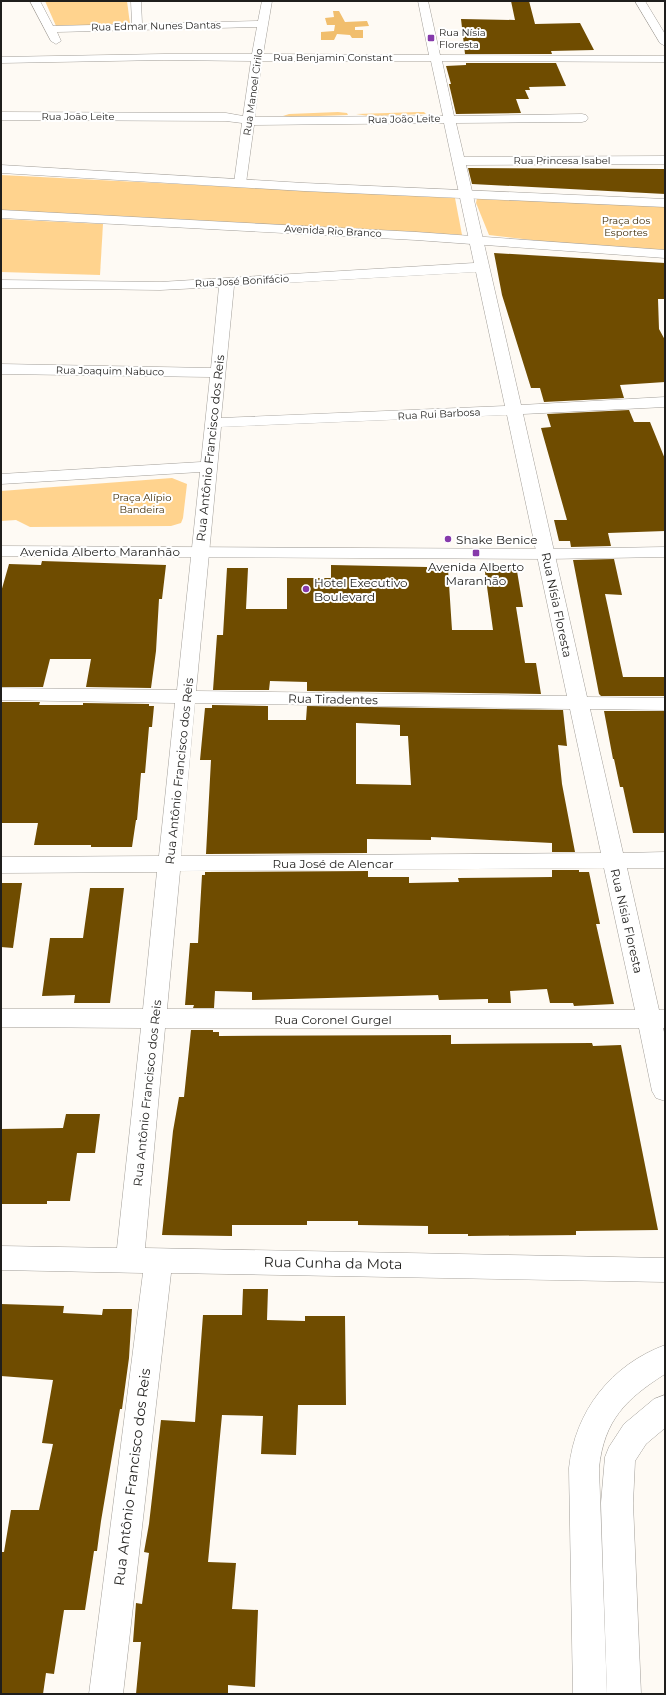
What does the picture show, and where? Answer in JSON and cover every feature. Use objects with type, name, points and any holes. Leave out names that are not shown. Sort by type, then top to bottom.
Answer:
[{"type":"street","points":[[35,1],[57,42],[57,58]]},
{"type":"street","points":[[136,1],[137,27]]},
{"type":"street","name":"Rua Manoel Cirilo","points":[[240,183],[257,57],[267,1]]},
{"type":"street","name":"Rua Nísia Floresta","points":[[423,1],[614,862],[657,1019],[665,1091]]},
{"type":"street","points":[[642,5],[658,9]]},
{"type":"street","points":[[642,5],[665,43]]},
{"type":"street","name":"Rua Edmar Nunes Dantas","points":[[50,29],[262,24]]},
{"type":"street","name":"Rua Benjamin Constant","points":[[1,60],[57,58],[257,57],[665,58]]},
{"type":"street","name":"Rua João Leite","points":[[1,116],[448,114],[582,118]]},
{"type":"street","name":"Rua Princesa Isabel","points":[[458,161],[665,160]]},
{"type":"street","points":[[1,169],[240,183],[665,203]]},
{"type":"street","name":"Avenida Rio Branco","points":[[1,214],[394,234],[665,254]]},
{"type":"street","name":"Rua José Bonifácio","points":[[1,284],[160,286],[482,267]]},
{"type":"street","name":"Rua Antônio Francisco dos Reis","points":[[130,1260],[227,281]]},
{"type":"street","name":"Rua Joaquim Nabuco","points":[[1,369],[218,372]]},
{"type":"street","name":"Rua Rui Barbosa","points":[[214,419],[633,398],[665,392]]},
{"type":"street","name":"Rua Rui Barbosa","points":[[633,398],[665,402]]},
{"type":"street","points":[[1,479],[209,466]]},
{"type":"street","name":"Avenida Alberto Maranhão","points":[[1,537],[151,537],[200,551]]},
{"type":"street","name":"Avenida Alberto Maranhão","points":[[1,551],[546,554],[665,552]]},
{"type":"street","name":"Rua Tiradentes","points":[[1,694],[665,704]]},
{"type":"street","name":"Rua José de Alencar","points":[[1,865],[614,862],[665,860]]},
{"type":"street","name":"Rua Coronel Gurgel","points":[[1,1018],[657,1019]]},
{"type":"street","name":"Rua Cunha da Mota","points":[[1,1258],[665,1270]]},
{"type":"street","name":"Rua Antônio Francisco dos Reis","points":[[106,1694],[159,1260]]},
{"type":"street","points":[[590,1694],[584,1468],[589,1440],[598,1415],[617,1393],[635,1376],[665,1358]]},
{"type":"street","points":[[624,1694],[616,1503],[620,1457],[635,1434],[665,1409]]},
{"type":"green space","points":[[45,1],[127,1],[130,24],[56,26]]},
{"type":"green space","points":[[424,112],[426,114],[369,116],[356,114]]},
{"type":"green space","points":[[347,113],[348,115],[283,116],[289,114]]},
{"type":"green space","points":[[1,175],[455,198],[462,235],[1,210]]},
{"type":"green space","name":"Praça dos Esportes","points":[[477,198],[665,205],[665,250],[575,245],[489,235],[476,203]]},
{"type":"green space","points":[[1,219],[103,224],[100,275],[1,272]]},
{"type":"green space","name":"Praça Alípio Bandeira","points":[[172,478],[187,484],[183,518],[181,523],[171,526],[30,527],[16,520],[1,521],[1,491]]},
{"type":"shaded area","points":[[333,11],[339,11],[345,22],[367,21],[369,26],[355,27],[355,30],[363,30],[363,38],[352,38],[350,35],[337,34],[334,40],[321,40],[321,32],[334,31],[335,25],[327,25],[325,18],[334,17]]},
{"type":"building","points":[[511,1],[529,1],[535,24],[580,23],[594,50],[551,51],[552,54],[465,54],[461,19],[515,20]]},
{"type":"building","points":[[466,63],[556,63],[566,86],[529,87],[530,90],[525,90],[529,99],[516,99],[521,113],[456,114],[449,84],[451,84],[446,66],[466,65]]},
{"type":"building","points":[[468,168],[665,169],[665,194],[472,184]]},
{"type":"building","points":[[494,253],[665,263],[665,299],[658,299],[659,329],[665,340],[665,382],[620,385],[624,398],[544,402],[540,388],[531,388],[502,295]]},
{"type":"building","points":[[629,410],[634,422],[650,422],[665,459],[665,531],[608,533],[611,546],[571,547],[570,541],[559,541],[554,520],[567,520],[541,428],[551,427],[547,414]]},
{"type":"building","points":[[614,559],[622,595],[605,594],[623,677],[665,677],[665,696],[601,696],[599,694],[573,560]]},
{"type":"building","points":[[42,561],[166,565],[162,599],[159,599],[156,651],[151,688],[86,687],[91,659],[50,659],[43,687],[1,687],[1,592],[9,564],[41,565]]},
{"type":"building","points":[[331,565],[427,567],[427,569],[448,569],[452,630],[493,630],[484,565],[516,565],[523,607],[516,607],[525,663],[536,663],[541,694],[307,691],[307,682],[270,681],[269,690],[213,690],[217,635],[223,635],[227,568],[248,568],[246,609],[287,609],[287,578],[331,578]]},
{"type":"building","points":[[1,702],[40,702],[39,705],[83,705],[83,703],[149,704],[149,706],[154,706],[152,727],[149,727],[145,773],[141,773],[137,820],[132,847],[34,845],[38,823],[1,823]]},
{"type":"building","points":[[212,705],[268,706],[268,720],[306,720],[307,706],[563,710],[567,746],[558,745],[562,784],[575,852],[552,852],[552,843],[431,837],[431,840],[367,839],[367,853],[206,854],[211,760],[200,760],[205,708],[212,708]],"holes":[[[356,723],[400,725],[400,736],[408,736],[411,785],[356,784]]]},
{"type":"building","points":[[604,711],[665,711],[665,833],[633,833],[623,787],[620,787],[613,759]]},
{"type":"building","points":[[552,870],[579,870],[579,872],[589,872],[600,924],[596,924],[614,1004],[574,1006],[573,1003],[550,1003],[547,989],[510,991],[511,1003],[488,1003],[488,999],[439,1000],[438,995],[252,1000],[252,992],[215,991],[214,1008],[193,1008],[194,1005],[185,1005],[190,943],[198,943],[202,875],[205,875],[205,872],[368,871],[368,877],[409,877],[409,883],[459,882],[458,878],[552,877]]},
{"type":"building","points":[[1,883],[22,883],[13,948],[1,947]]},
{"type":"building","points":[[90,888],[124,888],[110,1003],[74,1003],[75,995],[42,996],[50,938],[83,938]]},
{"type":"building","points":[[191,1030],[213,1030],[213,1032],[219,1032],[219,1036],[451,1035],[451,1044],[592,1043],[593,1046],[621,1045],[658,1230],[576,1231],[576,1235],[468,1236],[468,1234],[428,1234],[428,1226],[358,1225],[358,1221],[307,1221],[307,1225],[232,1225],[232,1236],[162,1235],[173,1131],[179,1097],[184,1097]]},
{"type":"building","points":[[66,1114],[100,1114],[95,1153],[77,1153],[70,1201],[47,1201],[47,1204],[1,1204],[1,1129],[63,1128]]},
{"type":"building","points":[[243,1289],[268,1289],[267,1320],[305,1321],[305,1316],[345,1316],[346,1405],[298,1405],[296,1455],[261,1454],[263,1416],[222,1415],[208,1562],[236,1563],[232,1609],[258,1610],[255,1687],[228,1685],[228,1694],[136,1694],[141,1642],[133,1642],[136,1603],[142,1604],[149,1553],[144,1552],[149,1524],[161,1420],[195,1422],[203,1315],[242,1315]]},
{"type":"building","points":[[1,1304],[64,1306],[63,1313],[102,1315],[103,1309],[132,1309],[129,1358],[122,1409],[120,1409],[97,1551],[94,1551],[85,1610],[64,1610],[54,1674],[46,1673],[43,1694],[1,1694],[1,1552],[4,1552],[11,1510],[39,1510],[53,1444],[42,1443],[53,1380],[1,1376]]},
{"type":"place","name":"Rua Nísia Floresta","points":[[431,38]]},
{"type":"place","name":"Shake Benice","points":[[448,539]]},
{"type":"place","name":"Avenida Alberto Maranhão","points":[[476,553]]},
{"type":"place","name":"Hotel Executivo Boulevard","points":[[306,589]]}]
